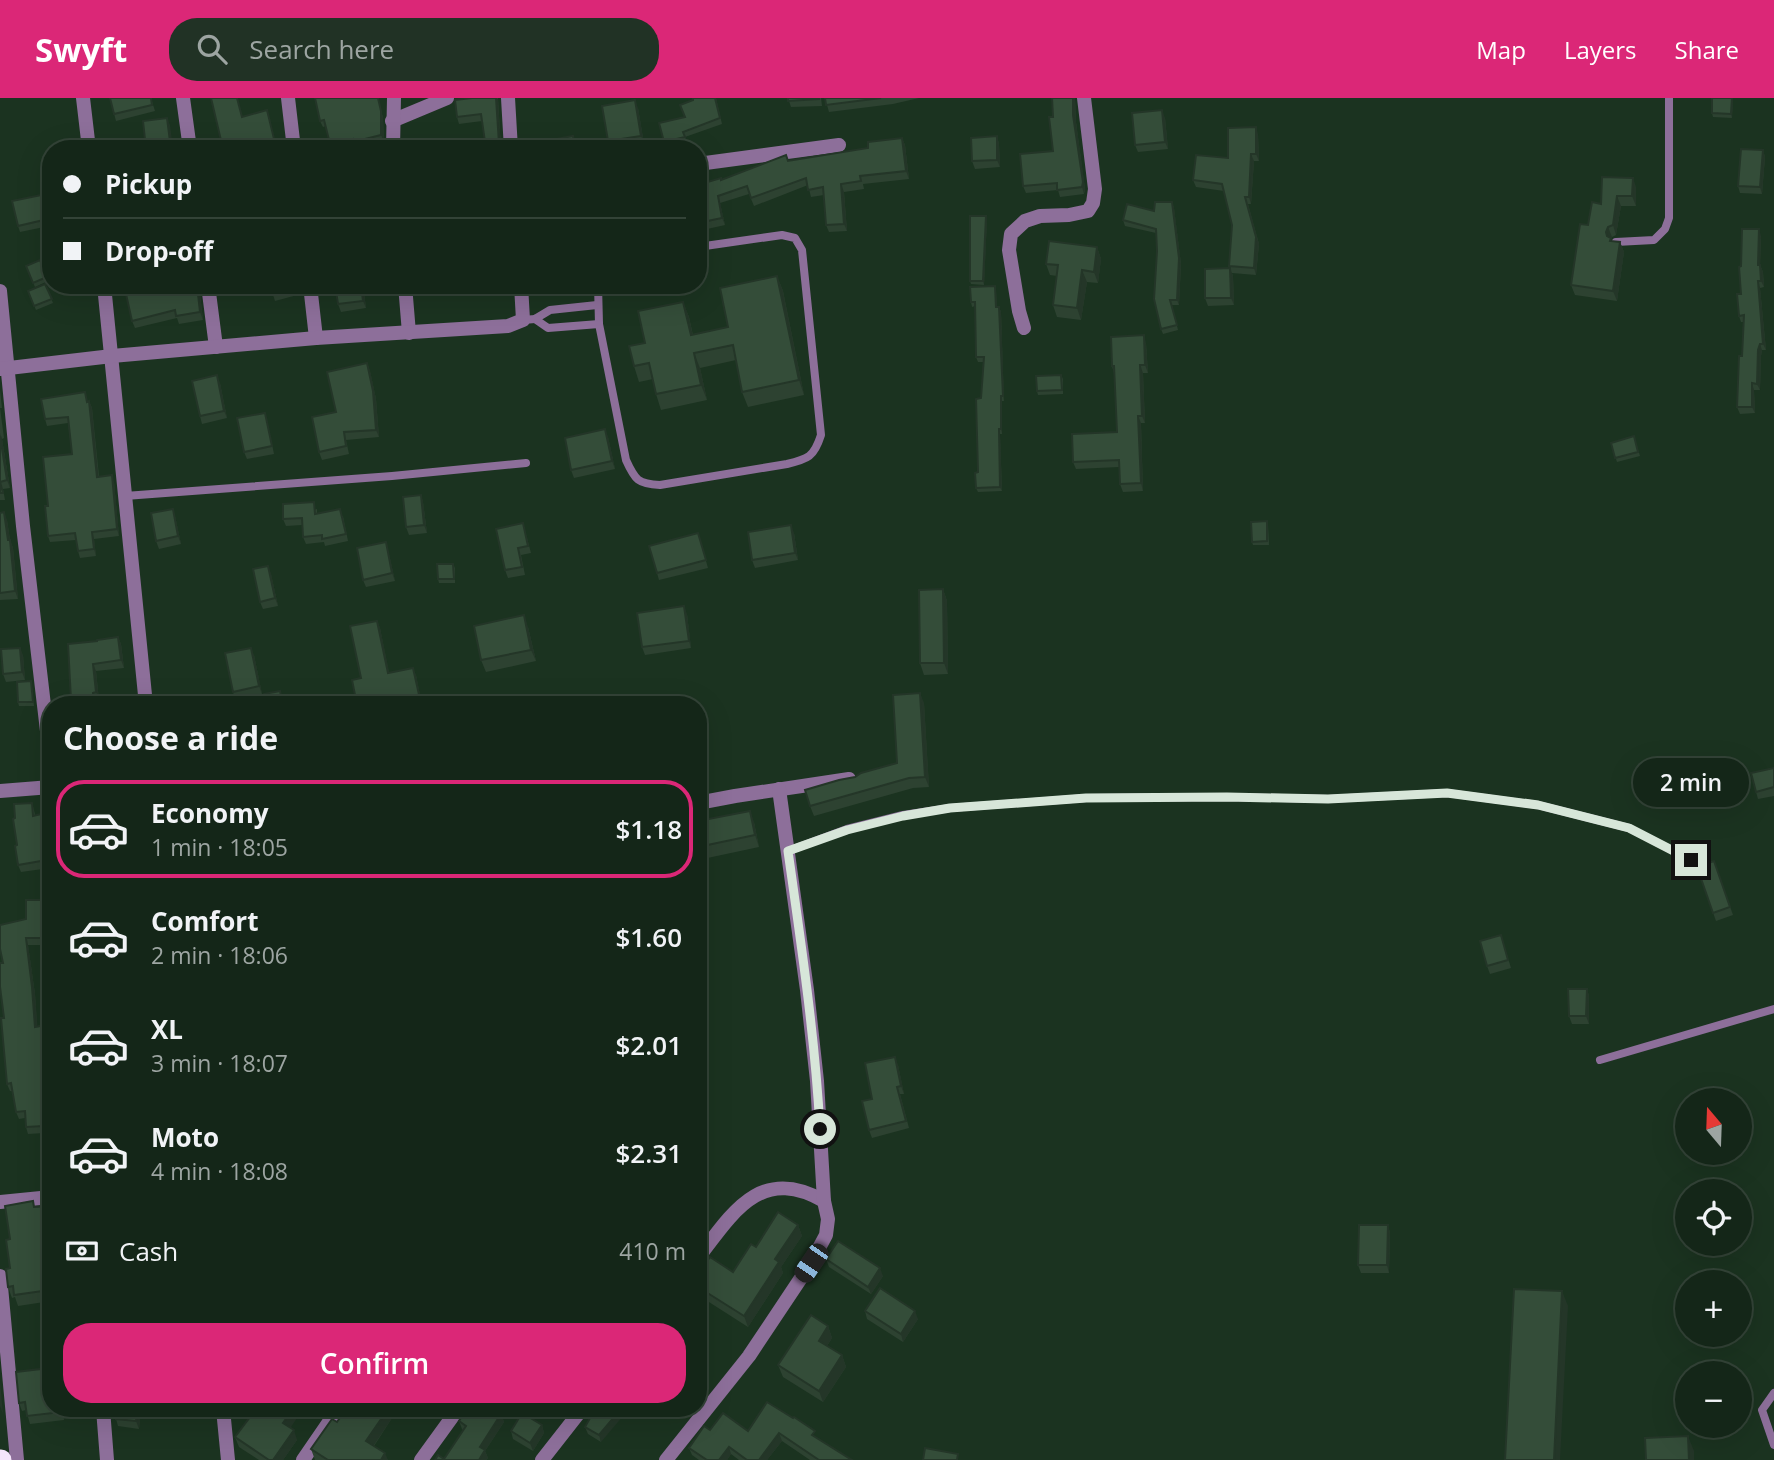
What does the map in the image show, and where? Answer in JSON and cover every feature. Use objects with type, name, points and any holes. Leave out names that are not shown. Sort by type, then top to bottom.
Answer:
[{"type":"street","points":[[83,98],[88,140]]},
{"type":"street","points":[[183,98],[189,140]]},
{"type":"street","points":[[288,98],[293,140]]},
{"type":"street","points":[[393,140],[394,98]]},
{"type":"street","points":[[393,121],[447,98]]},
{"type":"street","points":[[508,98],[510,140]]},
{"type":"street","points":[[1024,328],[1009,250],[1011,234],[1025,221],[1040,216],[1088,211],[1093,203],[1095,189],[1084,98]]},
{"type":"street","points":[[707,163],[839,145]]},
{"type":"street","points":[[0,291],[3,369],[43,696]]},
{"type":"street","points":[[105,294],[145,696]]},
{"type":"street","points":[[209,294],[216,347]]},
{"type":"street","points":[[311,294],[316,338]]},
{"type":"street","points":[[406,294],[409,332]]},
{"type":"street","points":[[3,369],[112,356],[316,338],[508,326],[529,319],[523,294]]},
{"type":"street","points":[[707,801],[857,778]]},
{"type":"street","points":[[0,791],[42,788]]},
{"type":"street","points":[[707,1409],[749,1356],[811,1263],[826,1235],[828,1219],[824,1201],[817,1081],[779,789]]},
{"type":"street","points":[[707,1247],[740,1206],[758,1194],[774,1188],[792,1188],[810,1193],[824,1201]]},
{"type":"street","points":[[0,1202],[42,1198]]},
{"type":"street","points":[[0,1276],[17,1460]]},
{"type":"street","points":[[104,1417],[107,1460]]},
{"type":"street","points":[[224,1417],[228,1460]]},
{"type":"street","points":[[303,1460],[333,1417]]},
{"type":"street","points":[[421,1460],[452,1417]]},
{"type":"street","points":[[542,1460],[576,1417]]},
{"type":"street","points":[[666,1460],[700,1417]]},
{"type":"lane","points":[[1616,242],[1654,240],[1665,229],[1669,218],[1669,98]]},
{"type":"lane","points":[[598,294],[599,324],[626,460],[633,477],[644,484],[660,485],[805,460],[817,448],[821,435],[802,250],[795,238],[782,235],[707,246]]},
{"type":"lane","points":[[529,319],[550,310],[597,305]]},
{"type":"lane","points":[[529,319],[548,328],[599,324]]},
{"type":"lane","points":[[125,496],[526,463]]},
{"type":"lane","points":[[788,851],[847,830],[950,808],[1086,798],[1328,799],[1447,793],[1538,805],[1629,828],[1691,860]]},
{"type":"lane","points":[[1600,1060],[1774,1009]]},
{"type":"lane","points":[[1774,1393],[1762,1410],[1774,1445]]},
{"type":"building","points":[[110,98],[151,98],[152,105],[114,114]]},
{"type":"building","points":[[211,98],[237,98],[242,117],[267,110],[274,140],[221,140]]},
{"type":"building","points":[[315,98],[378,98],[381,135],[361,140],[329,140],[324,120],[320,121]]},
{"type":"building","points":[[496,98],[499,140],[485,140],[481,114],[457,117],[455,100]]},
{"type":"building","points":[[715,98],[720,118],[683,132],[685,137],[663,140],[659,123],[685,117],[680,105],[693,100]]},
{"type":"building","points":[[788,98],[819,98],[819,99],[788,101]]},
{"type":"building","points":[[825,98],[881,98],[826,105]]},
{"type":"building","points":[[1052,98],[1073,98],[1082,187],[1057,190],[1057,183],[1023,186],[1020,154],[1053,151],[1049,117],[1053,117]]},
{"type":"building","points":[[1712,98],[1732,98],[1731,114],[1712,113]]},
{"type":"building","points":[[635,100],[641,136],[608,140],[602,106]]},
{"type":"building","points":[[1162,110],[1165,142],[1135,145],[1132,113]]},
{"type":"building","points":[[167,118],[170,140],[145,140],[143,121]]},
{"type":"building","points":[[1256,127],[1256,154],[1251,154],[1249,197],[1245,197],[1256,237],[1254,268],[1229,266],[1232,225],[1222,184],[1193,180],[1196,155],[1228,158],[1228,128]]},
{"type":"building","points":[[573,136],[574,140],[551,140]]},
{"type":"building","points":[[997,136],[997,160],[972,161],[971,138]]},
{"type":"building","points":[[902,138],[906,171],[860,176],[861,181],[841,184],[844,224],[826,225],[823,187],[808,190],[806,178],[751,198],[747,186],[718,196],[722,218],[707,221],[707,182],[721,180],[786,155],[788,161],[868,148],[868,142]]},
{"type":"building","points":[[1741,149],[1763,150],[1760,187],[1738,186]]},
{"type":"building","points":[[1602,177],[1633,178],[1632,196],[1617,196],[1613,225],[1608,227],[1606,232],[1611,238],[1610,241],[1620,242],[1613,291],[1571,285],[1580,224],[1588,225],[1592,202],[1601,204]]},
{"type":"building","points":[[42,195],[42,220],[18,226],[12,201]]},
{"type":"building","points":[[1155,202],[1172,202],[1179,258],[1177,300],[1170,300],[1177,325],[1161,329],[1154,299],[1156,229],[1123,220],[1127,204],[1154,211]]},
{"type":"building","points":[[970,216],[986,216],[983,281],[970,281]]},
{"type":"building","points":[[1742,229],[1759,229],[1758,265],[1761,281],[1758,281],[1763,344],[1760,344],[1758,350],[1757,384],[1752,383],[1752,407],[1737,407],[1744,315],[1739,316],[1737,294],[1741,294],[1739,267]]},
{"type":"building","points":[[1049,241],[1097,247],[1094,272],[1082,270],[1077,308],[1053,305],[1058,265],[1046,264]]},
{"type":"building","points":[[40,260],[42,279],[33,283],[26,266]]},
{"type":"building","points":[[1230,268],[1231,298],[1205,298],[1205,269]]},
{"type":"building","points":[[777,276],[799,380],[742,392],[733,345],[694,353],[701,385],[656,394],[649,363],[634,366],[629,346],[645,343],[638,311],[683,302],[691,335],[728,327],[720,288]]},
{"type":"building","points":[[42,285],[42,294],[50,294],[52,299],[34,306],[28,291]]},
{"type":"building","points":[[995,286],[996,307],[999,307],[1003,396],[999,429],[1000,487],[976,488],[976,399],[981,398],[984,357],[976,357],[975,302],[971,302],[970,287]]},
{"type":"building","points":[[126,294],[198,294],[200,312],[176,316],[175,310],[132,321]]},
{"type":"building","points":[[336,294],[362,294],[363,301],[338,304]]},
{"type":"building","points":[[1144,335],[1145,365],[1140,365],[1142,416],[1138,416],[1141,483],[1120,484],[1119,460],[1073,462],[1072,434],[1117,432],[1111,337]]},
{"type":"building","points":[[367,363],[373,391],[376,430],[344,432],[346,446],[319,452],[312,417],[336,412],[327,372]]},
{"type":"building","points":[[217,375],[224,411],[200,416],[192,381]]},
{"type":"building","points":[[1061,375],[1062,390],[1037,391],[1036,376]]},
{"type":"building","points":[[85,392],[87,402],[89,401],[97,477],[112,475],[117,529],[92,532],[94,549],[78,551],[75,533],[48,536],[43,457],[72,454],[68,417],[45,419],[41,399]]},
{"type":"building","points":[[265,413],[272,446],[244,452],[237,418]]},
{"type":"building","points":[[605,429],[612,461],[571,470],[565,438]]},
{"type":"building","points":[[0,436],[7,480],[0,482]]},
{"type":"building","points":[[1634,436],[1638,452],[1615,458],[1611,443]]},
{"type":"building","points":[[421,495],[424,525],[406,527],[403,497]]},
{"type":"building","points":[[314,502],[315,514],[340,509],[346,534],[322,539],[322,535],[303,537],[302,518],[283,519],[283,504]]},
{"type":"building","points":[[173,509],[178,536],[156,541],[151,513]]},
{"type":"building","points":[[4,512],[15,591],[0,593],[0,513]]},
{"type":"building","points":[[1267,521],[1267,541],[1252,542],[1251,522]]},
{"type":"building","points":[[523,523],[528,546],[518,548],[522,567],[505,570],[496,529]]},
{"type":"building","points":[[791,525],[795,553],[752,560],[748,532]]},
{"type":"building","points":[[698,533],[706,560],[657,573],[649,546]]},
{"type":"building","points":[[386,542],[392,573],[363,580],[357,548]]},
{"type":"building","points":[[437,564],[453,564],[454,579],[438,579]]},
{"type":"building","points":[[268,566],[275,598],[260,602],[253,569]]},
{"type":"building","points":[[943,589],[944,663],[920,663],[919,590]]},
{"type":"building","points":[[684,606],[689,641],[642,647],[637,613]]},
{"type":"building","points":[[524,615],[531,650],[481,660],[474,626]]},
{"type":"building","points":[[377,621],[388,673],[413,668],[419,696],[355,696],[352,680],[361,678],[350,626]]},
{"type":"building","points":[[118,637],[121,660],[93,664],[96,692],[93,696],[71,696],[68,644]]},
{"type":"building","points":[[20,648],[22,672],[3,674],[1,649]]},
{"type":"building","points":[[251,648],[259,686],[233,692],[225,653]]},
{"type":"building","points":[[31,681],[33,702],[18,702],[17,682]]},
{"type":"building","points":[[280,691],[281,696],[264,696]]},
{"type":"building","points":[[920,693],[925,777],[909,778],[810,806],[805,790],[897,763],[893,695]]},
{"type":"building","points":[[1774,768],[1774,787],[1756,792],[1751,773]]},
{"type":"building","points":[[1683,773],[1688,793],[1658,800],[1653,780]]},
{"type":"building","points":[[32,803],[33,816],[41,814],[42,861],[18,865],[14,804]]},
{"type":"building","points":[[750,811],[755,835],[707,845],[707,819]]},
{"type":"building","points":[[1714,861],[1730,907],[1713,913],[1697,867]]},
{"type":"building","points":[[26,900],[42,900],[42,938],[26,938],[35,1027],[42,1026],[42,1126],[26,1127],[25,1111],[16,1112],[11,1083],[7,1084],[1,1018],[4,1018],[0,987],[0,963],[3,963],[0,925],[26,919]]},
{"type":"building","points":[[1501,935],[1508,960],[1487,966],[1480,941]]},
{"type":"building","points":[[1568,989],[1587,989],[1586,1016],[1569,1016]]},
{"type":"building","points":[[895,1057],[901,1086],[897,1087],[906,1121],[869,1130],[862,1101],[872,1099],[865,1063]]},
{"type":"building","points":[[33,1201],[34,1207],[42,1207],[42,1291],[14,1295],[13,1286],[8,1287],[6,1269],[10,1268],[6,1240],[10,1239],[5,1206]]},
{"type":"building","points":[[778,1212],[798,1225],[775,1259],[779,1262],[744,1316],[707,1293],[707,1261],[710,1257],[733,1272],[751,1244],[756,1247]]},
{"type":"building","points":[[1359,1225],[1388,1225],[1387,1265],[1358,1265]]},
{"type":"building","points":[[838,1241],[880,1268],[868,1287],[826,1259]]},
{"type":"building","points":[[880,1288],[915,1311],[901,1334],[865,1311]]},
{"type":"building","points":[[1514,1289],[1562,1291],[1554,1460],[1505,1460]]},
{"type":"building","points":[[811,1315],[828,1326],[819,1341],[842,1355],[819,1391],[778,1365]]},
{"type":"building","points":[[41,1369],[42,1414],[27,1416],[25,1402],[19,1403],[16,1372]]},
{"type":"building","points":[[767,1402],[815,1431],[812,1435],[852,1460],[819,1460],[779,1433],[759,1460],[747,1460],[729,1447],[719,1460],[707,1460],[689,1448],[704,1426],[710,1430],[723,1413],[748,1431]]},
{"type":"building","points":[[116,1417],[137,1417],[136,1421]]},
{"type":"building","points":[[250,1417],[287,1417],[283,1423],[294,1430],[273,1460],[235,1437]]},
{"type":"building","points":[[340,1417],[382,1417],[366,1441],[385,1453],[381,1460],[328,1460],[311,1449],[332,1419],[337,1422]]},
{"type":"building","points":[[462,1417],[499,1417],[480,1447],[485,1450],[479,1460],[435,1460],[438,1455],[444,1459],[466,1426],[459,1421]]},
{"type":"building","points":[[520,1417],[529,1417],[542,1425],[530,1443],[511,1431]]},
{"type":"building","points":[[591,1417],[614,1417],[599,1435],[585,1427]]},
{"type":"building","points":[[1645,1438],[1688,1438],[1689,1460],[1646,1460]]},
{"type":"building","points":[[925,1448],[958,1454],[957,1460],[923,1460]]},
{"type":"route","points":[[820,1129],[807,990],[788,851],[847,830],[950,808],[1086,798],[1328,799],[1447,793],[1538,805],[1629,828],[1691,860]]}]
